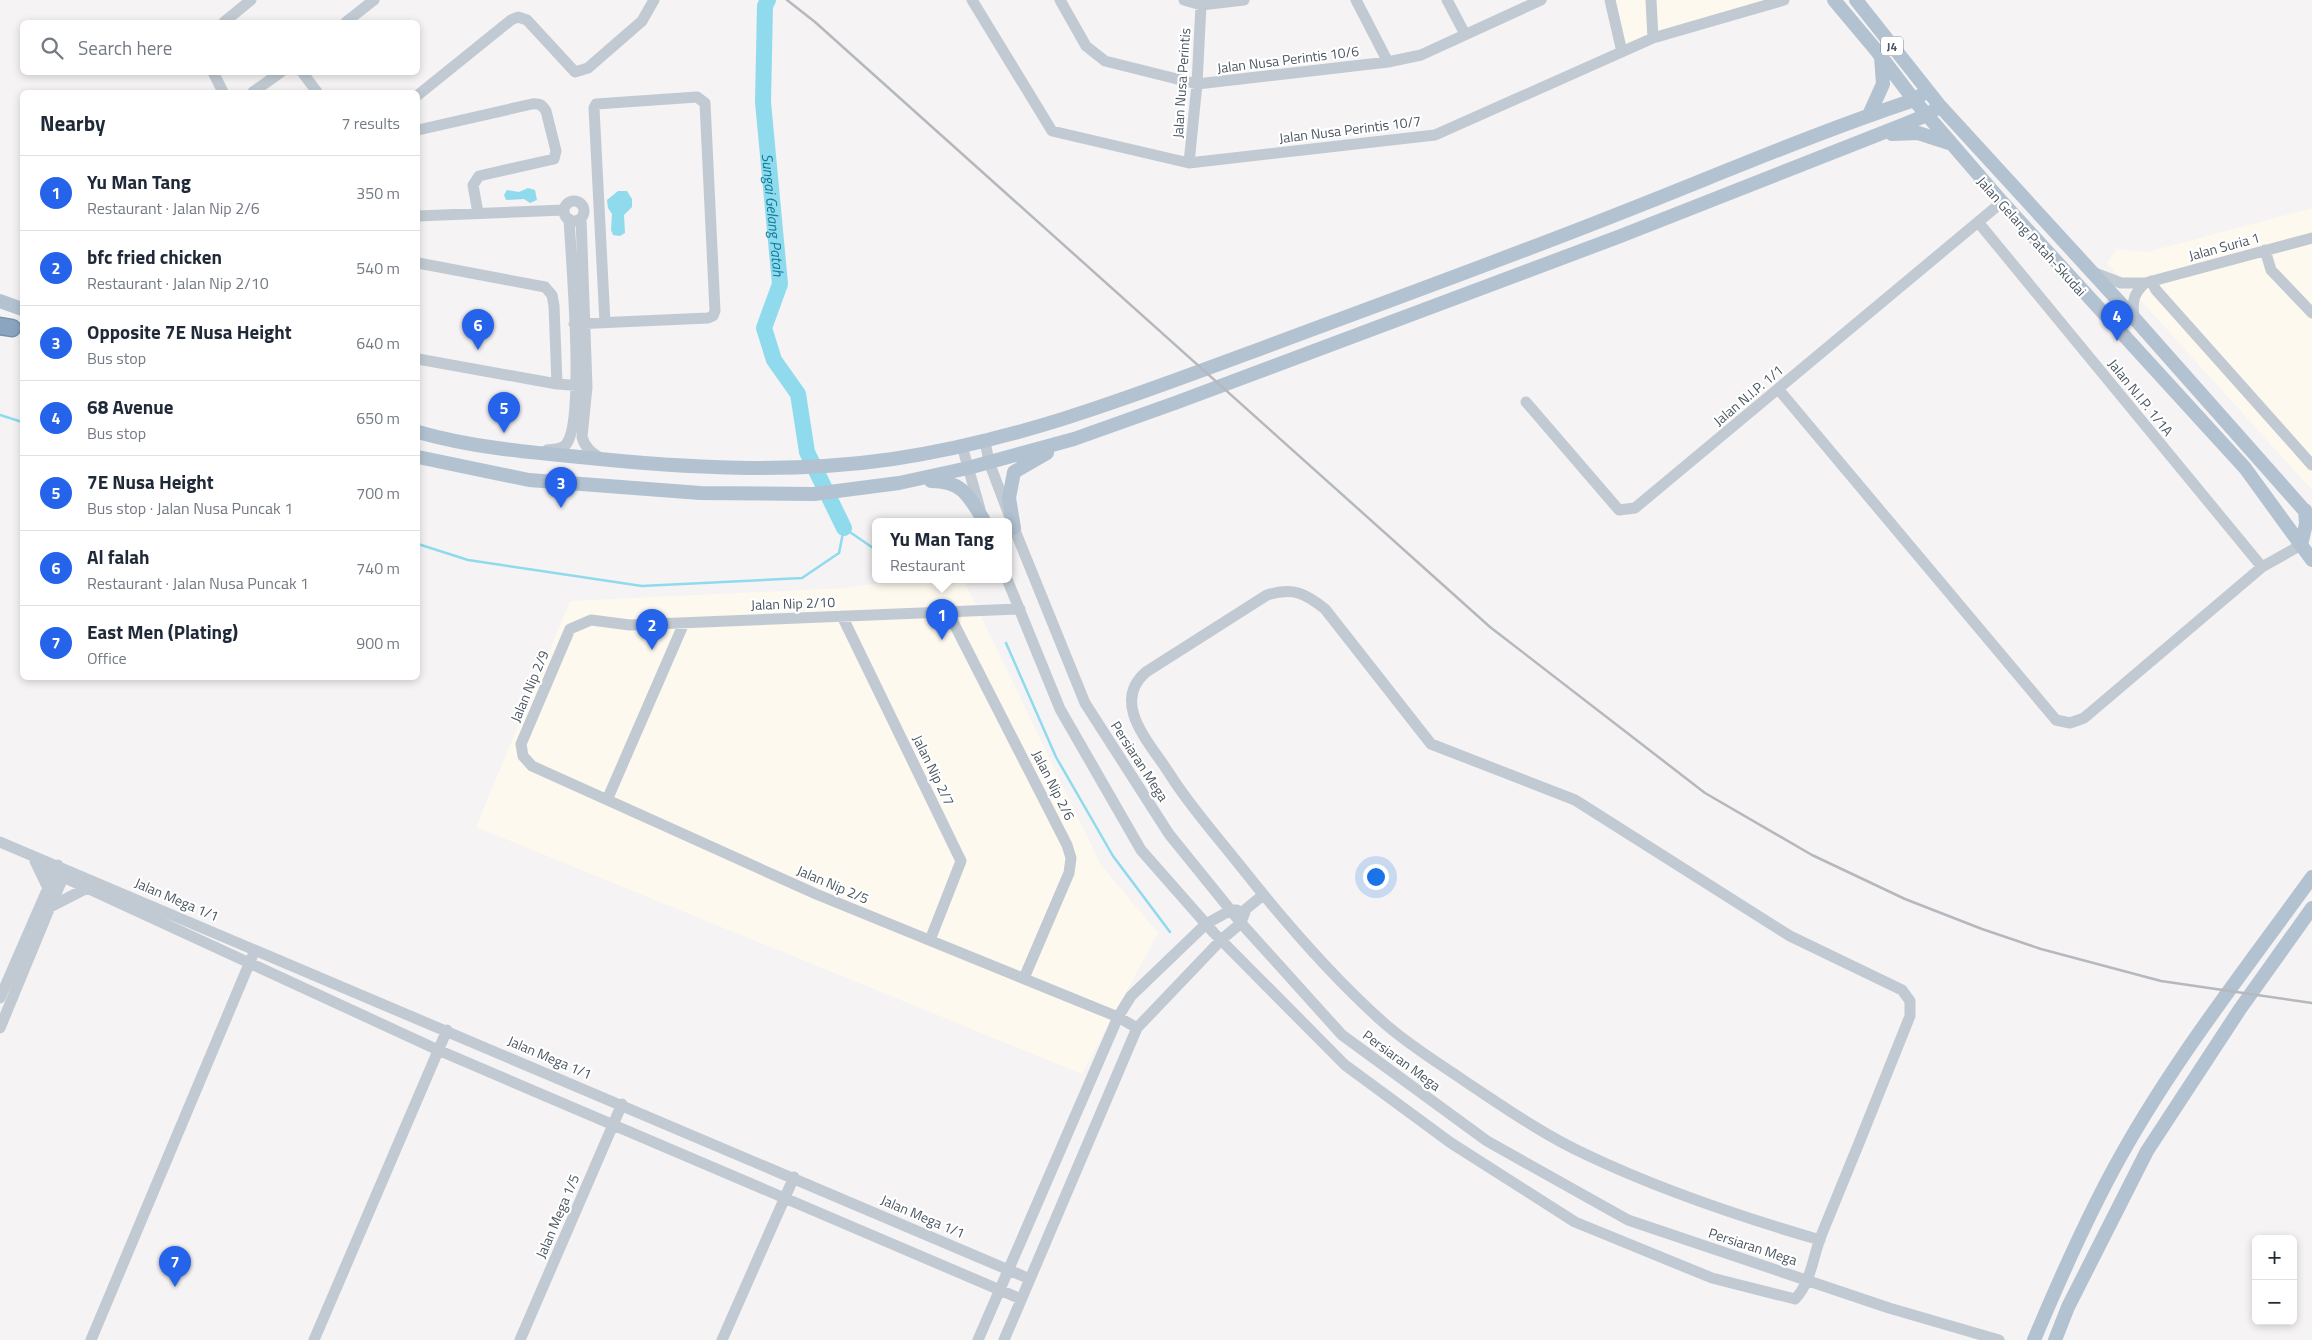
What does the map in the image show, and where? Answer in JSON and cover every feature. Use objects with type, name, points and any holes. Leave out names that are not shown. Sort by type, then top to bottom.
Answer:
[{"type":"main road","name":"Jalan Gelang Patah-Skudai","points":[[1834,0],[1951,144],[2245,468],[2312,560]]},
{"type":"main road","name":"Jalan Gelang Patah-Skudai","points":[[1856,0],[1940,106],[2134,318],[2308,515]]},
{"type":"main road","points":[[1869,115],[1883,84],[1881,56]]},
{"type":"main road","points":[[420,432],[530,452],[604,460],[717,468],[822,467],[894,459],[985,441],[1068,419],[1167,383],[1610,217],[1869,115],[1914,100],[1927,91]]},
{"type":"main road","points":[[1014,528],[1009,498],[1014,472],[1028,462],[1074,440],[1448,302],[1877,135],[1927,115],[1940,106]]},
{"type":"main road","points":[[1877,135],[1918,133],[1951,144]]},
{"type":"main road","points":[[0,301],[20,308]]},
{"type":"main road","points":[[420,457],[529,480],[700,493],[814,494],[899,483],[968,468],[1074,440]]},
{"type":"main road","points":[[899,483],[950,482],[968,495],[982,518]]},
{"type":"main road","points":[[2301,545],[2308,515]]},
{"type":"main road","points":[[2034,1340],[2073,1248],[2117,1163],[2164,1084],[2312,877]]},
{"type":"main road","points":[[2055,1340],[2068,1307],[2147,1151],[2240,1009],[2312,908]]},
{"type":"street","points":[[226,20],[251,0]]},
{"type":"street","points":[[349,20],[374,0]]},
{"type":"street","points":[[420,93],[511,20],[518,17],[527,20],[575,72],[588,68],[642,20],[654,0]]},
{"type":"street","name":"Jalan Nusa Perintis 10/7","points":[[972,0],[1052,131],[1189,163],[1435,135],[1653,38],[1749,5],[1784,0]]},
{"type":"street","name":"Jalan Nusa Perintis 10/6","points":[[1060,0],[1086,46],[1105,60],[1197,84],[1388,62],[1421,55],[1535,1]]},
{"type":"street","points":[[1184,0],[1201,5],[1244,0]]},
{"type":"street","points":[[1356,0],[1388,62]]},
{"type":"street","points":[[1447,0],[1465,34]]},
{"type":"street","points":[[1610,0],[1622,52]]},
{"type":"street","points":[[1651,0],[1653,38]]},
{"type":"street","name":"Jalan Nusa Perintis","points":[[1189,163],[1197,84],[1201,5]]},
{"type":"street","points":[[215,75],[222,90]]},
{"type":"street","points":[[256,90],[277,75]]},
{"type":"street","points":[[304,75],[316,90]]},
{"type":"street","points":[[579,323],[605,323],[708,318],[713,316],[715,311],[705,103],[697,97],[596,104],[594,108],[605,323]]},
{"type":"street","points":[[420,130],[532,104],[539,103],[543,106],[556,151],[554,159],[479,176],[473,185],[478,213]]},
{"type":"street","name":"Jalan N.I.P. 1/1","points":[[1526,402],[1619,510],[1635,508],[1779,390],[2002,202]]},
{"type":"street","points":[[420,216],[478,213],[572,216],[582,386],[582,437],[584,444],[592,453],[604,460]]},
{"type":"street","name":"Jalan N.I.P. 1/1A","points":[[1978,222],[2262,567]]},
{"type":"street","name":"Jalan Suria 1","points":[[2091,272],[2121,283],[2148,282],[2312,238]]},
{"type":"street","points":[[2265,250],[2271,270],[2312,313]]},
{"type":"street","points":[[420,263],[545,288],[552,296],[554,306],[557,384]]},
{"type":"street","points":[[2134,318],[2132,301],[2137,290],[2148,282],[2312,465]]},
{"type":"street","points":[[420,359],[557,384],[582,386]]},
{"type":"street","points":[[530,452],[562,448],[567,443],[571,434],[582,386]]},
{"type":"street","points":[[1779,390],[2056,720],[2070,723],[2084,718],[2262,567],[2301,545]]},
{"type":"street","name":"Persiaran Mega","points":[[985,441],[989,462],[1010,518]]},
{"type":"street","points":[[962,446],[982,518]]},
{"type":"street","name":"Persiaran Mega","points":[[1009,583],[1060,709],[1141,850],[1221,940],[1345,1065],[1451,1143],[1574,1222],[1712,1278],[1786,1298],[1795,1299],[1801,1293],[1807,1280],[1628,1220],[1487,1141],[1342,1035],[1241,923],[1170,834],[1085,703],[1012,523]]},
{"type":"street","points":[[1820,1240],[1753,1220],[1615,1168],[1533,1126],[1413,1047],[1384,1023],[1327,968],[1263,895],[1176,784],[1138,724],[1131,708],[1132,688],[1146,672],[1267,595],[1279,591],[1296,592],[1309,596],[1325,609],[1431,744],[1575,800],[1790,936],[1874,975],[1908,995],[1910,1016],[1820,1240],[1807,1280],[1889,1308],[2000,1340]]},
{"type":"street","name":"Jalan Nip 2/10","points":[[570,629],[591,620],[630,625],[1020,609]]},
{"type":"street","name":"Jalan Nip 2/6","points":[[948,612],[1067,845],[1071,858],[1069,873],[1024,978]]},
{"type":"street","name":"Jalan Nip 2/7","points":[[842,616],[961,861],[930,940]]},
{"type":"street","points":[[607,800],[684,622]]},
{"type":"street","name":"Jalan Nip 2/9","points":[[523,756],[521,744],[570,629]]},
{"type":"street","name":"Jalan Nip 2/5","points":[[523,756],[532,766],[816,894],[1118,1016],[1137,1028]]},
{"type":"street","points":[[0,842],[25,852],[61,871],[86,888],[438,1050],[1022,1299]]},
{"type":"street","points":[[25,852],[35,861],[61,871]]},
{"type":"street","points":[[35,861],[48,888]]},
{"type":"street","points":[[0,998],[48,888],[61,871]]},
{"type":"street","points":[[0,1028],[50,907],[61,871]]},
{"type":"street","name":"Jalan Mega 1/1","points":[[61,871],[255,948],[1030,1279]]},
{"type":"street","points":[[50,907],[86,888]]},
{"type":"street","points":[[1004,1340],[1137,1028],[1221,940],[1241,923],[1246,909],[1263,895]]},
{"type":"street","points":[[978,1340],[1118,1016],[1131,996],[1206,924],[1231,910],[1246,909]]},
{"type":"street","points":[[91,1340],[255,948]]},
{"type":"street","points":[[314,1340],[446,1030]]},
{"type":"street","name":"Jalan Mega 1/5","points":[[520,1340],[622,1104]]},
{"type":"street","points":[[722,1340],[794,1177]]},
{"type":"shaded area","points":[[1616,0],[1763,0],[1764,5],[1627,51]]},
{"type":"shaded area","points":[[2312,208],[2312,490],[2107,263],[2117,249],[2147,252]]},
{"type":"shaded area","points":[[881,583],[965,583],[1101,865],[1158,933],[1082,1074],[476,827],[570,601],[844,588]]},
{"type":"water","points":[[528,188],[535,190],[537,200],[530,203],[524,199],[506,200],[504,195],[507,190],[519,192]]},
{"type":"water","points":[[618,191],[627,191],[632,199],[632,207],[624,215],[625,233],[620,236],[613,235],[611,230],[612,214],[608,208],[607,200]]},
{"type":"waterway","name":"Sungai Gelang Patah","points":[[768,0],[765,6],[763,102],[780,284],[764,328],[774,360],[798,394],[807,452],[844,528]]},
{"type":"waterway","points":[[0,415],[20,421]]},
{"type":"waterway","points":[[420,545],[468,560],[642,586],[802,578],[839,553],[844,528],[872,547]]},
{"type":"waterway","points":[[1006,643],[1056,757],[1113,856],[1170,932]]},
{"type":"railway","points":[[787,0],[815,22],[1490,627],[1705,793],[1812,855],[1905,899],[1982,929],[2041,949],[2161,981],[2312,1003]]},
{"type":"place","name":"68 Avenue","points":[[2117,341]]},
{"type":"place","name":"Al falah","points":[[478,350]]},
{"type":"place","name":"7E Nusa Height","points":[[504,433]]},
{"type":"place","name":"Opposite 7E Nusa Height","points":[[561,508]]},
{"type":"place","name":"Yu Man Tang","points":[[942,640]]},
{"type":"place","name":"bfc fried chicken","points":[[652,650]]},
{"type":"place","name":"East Men (Plating)","points":[[175,1287]]}]
